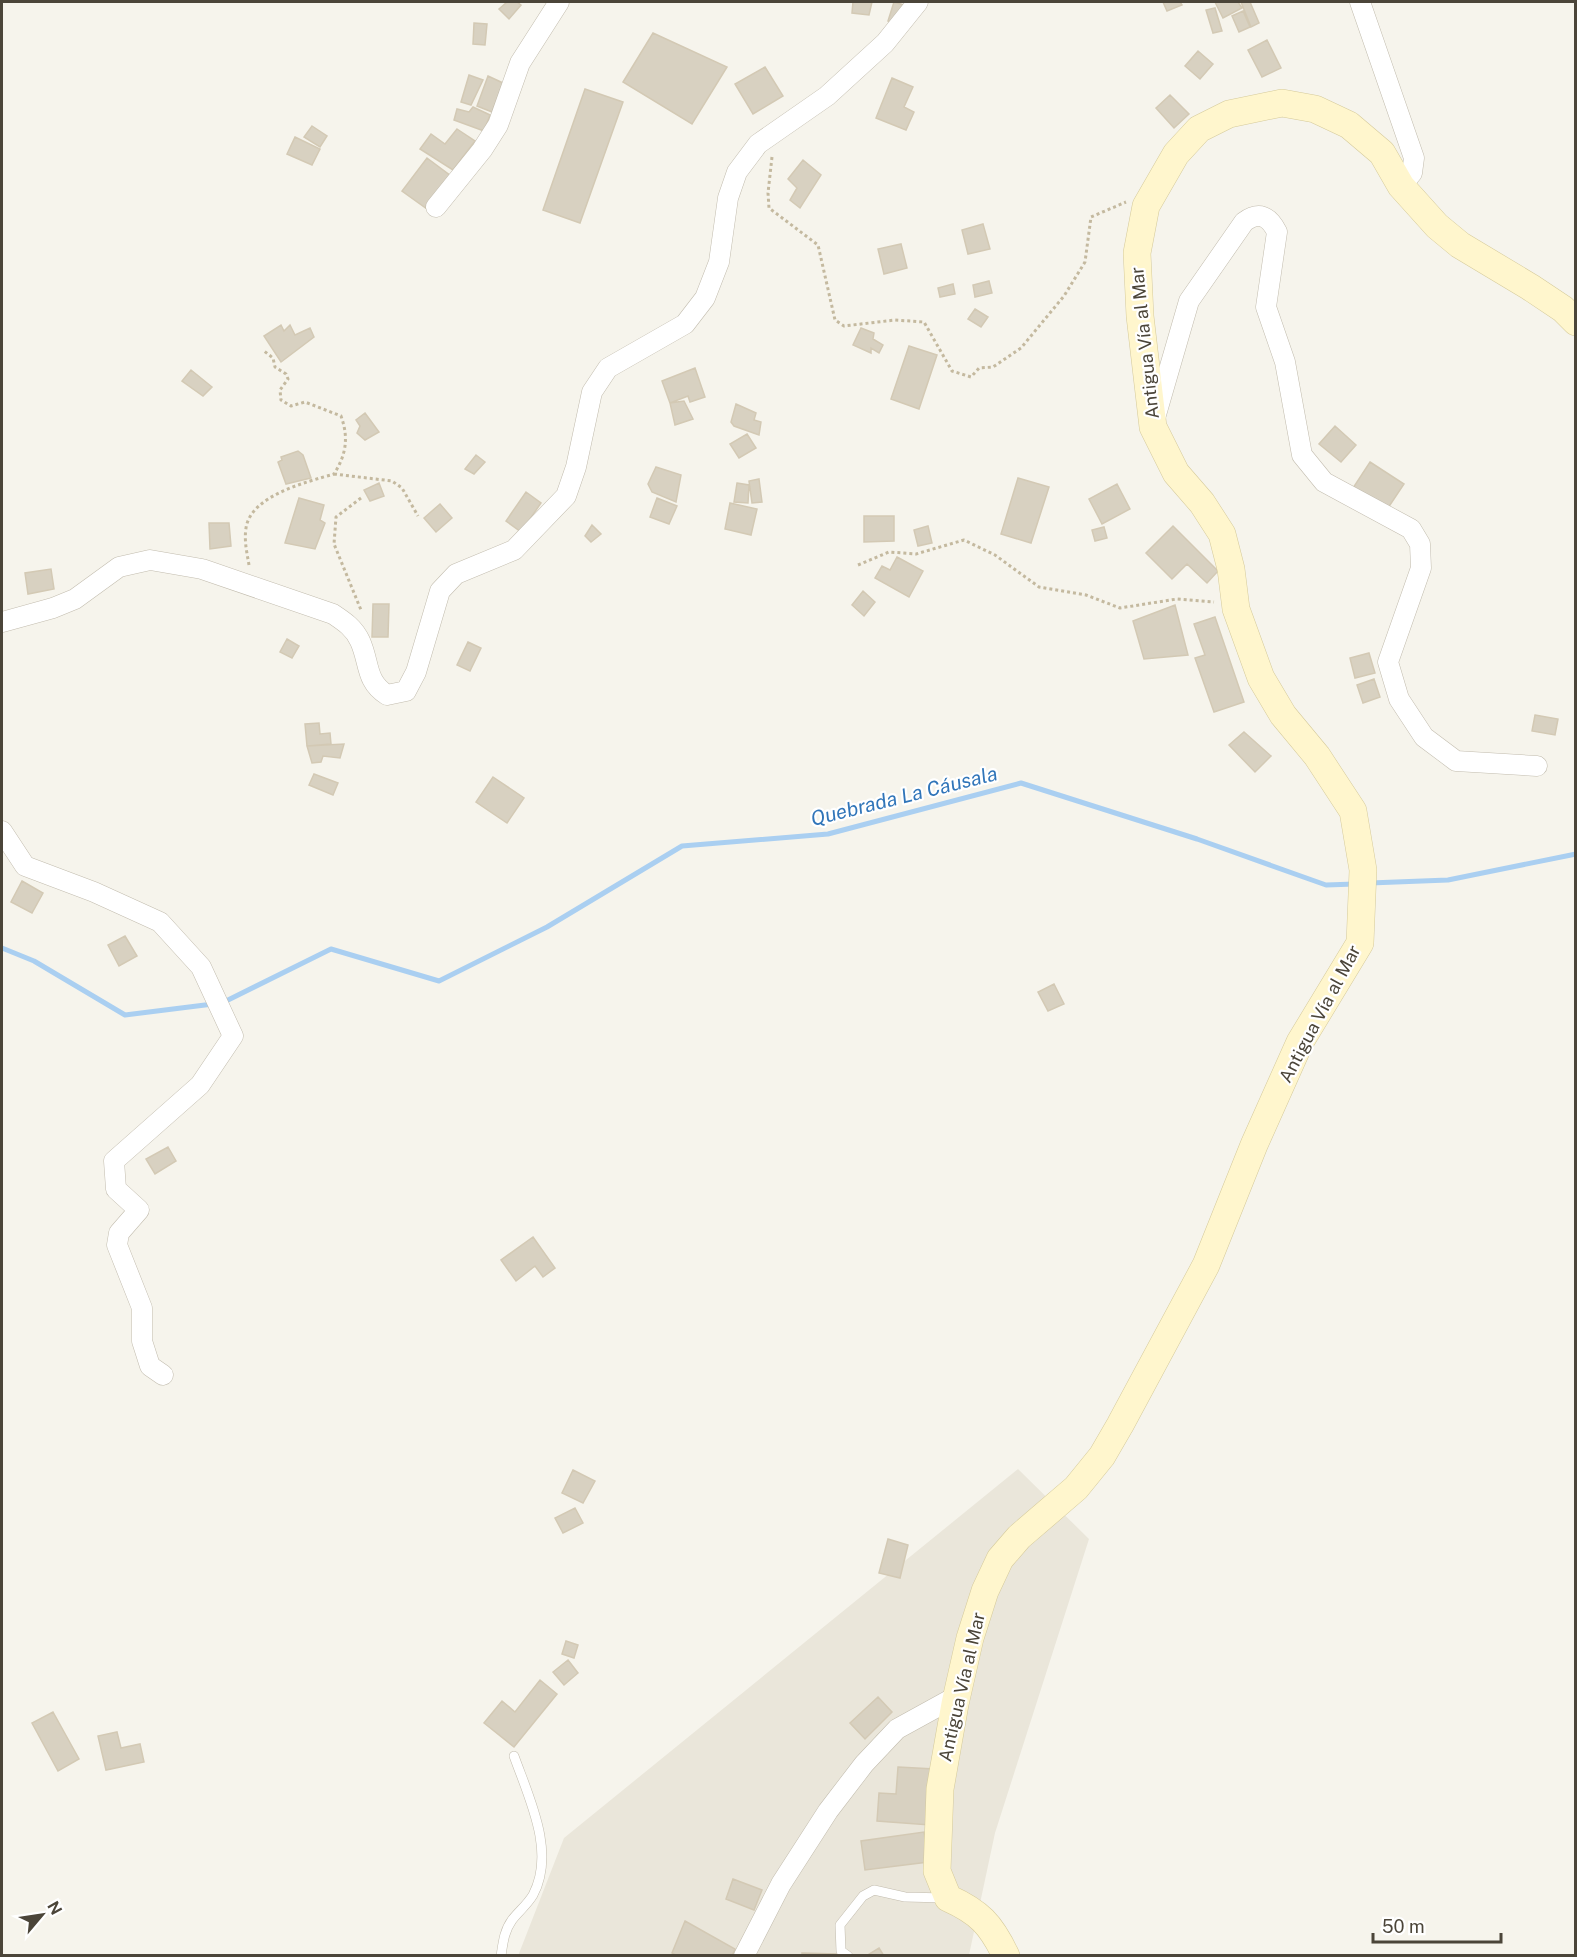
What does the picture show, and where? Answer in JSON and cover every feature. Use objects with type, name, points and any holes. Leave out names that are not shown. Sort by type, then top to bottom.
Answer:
[{"type":"main road","name":"Antigua Vía al Mar","points":[[948,1898],[937,1871],[940,1790],[957,1696],[982,1601],[1000,1560],[1019,1537],[1076,1488],[1102,1456],[1206,1264],[1254,1145],[1300,1042],[1360,943],[1363,884],[1353,811],[1317,756],[1283,714],[1261,678],[1236,609],[1231,569],[1222,534],[1202,503],[1176,473],[1153,427],[1140,316],[1137,253],[1146,206],[1176,154],[1199,129],[1229,114],[1282,103],[1315,109],[1349,125],[1382,153],[1401,186],[1437,226],[1460,245],[1555,303],[1575,322]]},
{"type":"main road","points":[[948,1898],[974,1909],[997,1937],[1006,1956]]},
{"type":"street","points":[[436,207],[482,150],[498,125],[520,63],[559,2]]},
{"type":"street","points":[[2,622],[53,608],[75,599],[119,567],[150,560],[202,569],[333,614],[351,626],[361,642],[375,688],[387,695],[406,691],[416,672],[440,591],[456,574],[514,550],[566,496],[576,467],[592,392],[608,368],[685,324],[705,298],[719,262],[728,198],[737,172],[758,144],[827,96],[885,43],[918,2]]},
{"type":"street","points":[[1360,2],[1414,158],[1412,173],[1401,186]]},
{"type":"street","points":[[1153,427],[1189,301],[1244,222],[1253,216],[1262,215],[1272,222],[1277,232],[1266,308],[1285,362],[1302,455],[1324,482],[1411,529],[1420,544],[1421,568],[1388,662],[1398,699],[1425,737],[1456,760],[1537,766]]},
{"type":"street","points":[[2,831],[25,866],[94,892],[160,922],[201,967],[233,1036],[200,1085],[114,1161],[116,1189],[139,1210],[119,1233],[117,1245],[142,1308],[142,1341],[150,1366],[163,1375]]},
{"type":"street","points":[[744,1956],[781,1884],[828,1811],[864,1764],[897,1729],[957,1696]]},
{"type":"lane","points":[[501,1956],[504,1936],[511,1921],[532,1896],[541,1870],[540,1831],[514,1756]]},
{"type":"lane","points":[[848,1956],[841,1951],[840,1925],[862,1896],[874,1890],[905,1897],[948,1898]]},
{"type":"path","points":[[779,129],[770,166],[769,208],[818,245],[835,320],[844,326],[895,320],[924,322],[952,371],[971,377],[979,368],[993,367],[1021,348],[1065,296],[1085,262],[1091,217],[1124,202],[1152,195]]},
{"type":"path","points":[[264,351],[273,358],[275,367],[286,374],[288,379],[280,390],[281,400],[291,406],[304,402],[327,413],[341,416],[346,430],[344,458],[334,474]]},
{"type":"path","points":[[254,586],[245,545],[246,525],[255,510],[270,498],[296,485],[334,474],[392,481],[402,488],[418,516]]},
{"type":"path","points":[[361,498],[336,517],[334,544],[362,613],[361,642]]},
{"type":"path","points":[[858,565],[889,552],[916,554],[964,540],[995,555],[1039,587],[1086,595],[1120,608],[1177,599],[1196,600],[1236,609]]},
{"type":"shaded area","points":[[1018,1469],[1089,1539],[995,1833],[969,1955],[518,1956],[564,1838]]},
{"type":"building","points":[[507,2],[517,2],[521,5],[509,19],[499,9]]},
{"type":"building","points":[[853,2],[872,2],[869,15],[852,13]]},
{"type":"building","points":[[894,2],[904,5],[897,24],[888,21]]},
{"type":"building","points":[[1163,2],[1180,2],[1182,5],[1167,11]]},
{"type":"building","points":[[1215,2],[1238,2],[1242,8],[1223,18]]},
{"type":"building","points":[[1241,2],[1250,2],[1259,23],[1251,27]]},
{"type":"building","points":[[1215,8],[1222,31],[1213,33],[1206,10]]},
{"type":"building","points":[[1243,11],[1250,27],[1239,32],[1232,16]]},
{"type":"building","points":[[474,23],[487,24],[485,45],[473,44]]},
{"type":"building","points":[[653,33],[727,67],[692,124],[623,82]]},
{"type":"building","points":[[1267,40],[1281,68],[1262,77],[1248,50]]},
{"type":"building","points":[[1198,51],[1213,64],[1200,79],[1185,66]]},
{"type":"building","points":[[765,67],[783,96],[753,114],[735,84]]},
{"type":"building","points":[[469,75],[483,80],[471,105],[461,102]]},
{"type":"building","points":[[488,76],[503,83],[492,112],[477,106]]},
{"type":"building","points":[[892,78],[913,87],[904,107],[914,112],[906,130],[876,118]]},
{"type":"building","points":[[585,89],[623,102],[580,223],[543,210]]},
{"type":"building","points":[[1170,95],[1189,114],[1174,128],[1156,108]]},
{"type":"building","points":[[473,107],[490,115],[484,131],[454,120],[457,109],[469,112]]},
{"type":"building","points":[[312,126],[327,136],[320,147],[304,137]]},
{"type":"building","points":[[457,129],[475,141],[453,170],[420,149],[431,134],[445,144]]},
{"type":"building","points":[[295,137],[320,149],[312,165],[287,154]]},
{"type":"building","points":[[427,158],[451,176],[427,209],[402,191]]},
{"type":"building","points":[[803,160],[821,175],[800,208],[790,200],[797,188],[788,179]]},
{"type":"building","points":[[983,224],[990,249],[968,254],[962,230]]},
{"type":"building","points":[[901,244],[907,268],[884,274],[878,249]]},
{"type":"building","points":[[989,281],[992,293],[975,297],[973,285]]},
{"type":"building","points":[[953,284],[955,294],[940,297],[938,288]]},
{"type":"building","points":[[975,309],[988,317],[981,327],[968,319]]},
{"type":"building","points":[[281,325],[284,331],[290,325],[295,335],[310,328],[314,337],[281,362],[264,336]]},
{"type":"building","points":[[861,328],[874,333],[873,339],[883,345],[879,353],[871,348],[871,353],[853,345]]},
{"type":"building","points":[[909,346],[937,355],[919,409],[891,399]]},
{"type":"building","points":[[695,368],[705,397],[690,402],[688,396],[670,403],[662,381]]},
{"type":"building","points":[[191,370],[212,387],[203,396],[182,381]]},
{"type":"building","points":[[684,401],[693,419],[675,425],[670,403]]},
{"type":"building","points":[[736,404],[756,413],[754,420],[761,422],[759,435],[734,426],[731,422]]},
{"type":"building","points":[[365,413],[379,432],[365,440],[357,433],[360,426],[356,420]]},
{"type":"building","points":[[1335,426],[1356,445],[1341,462],[1319,444]]},
{"type":"building","points":[[747,434],[756,448],[739,458],[730,444]]},
{"type":"building","points":[[298,451],[303,455],[311,478],[286,484],[278,462],[282,460],[281,457]]},
{"type":"building","points":[[476,455],[485,462],[474,474],[465,469]]},
{"type":"building","points":[[1370,462],[1404,484],[1386,511],[1353,488]]},
{"type":"building","points":[[656,467],[681,475],[676,502],[652,492],[648,484]]},
{"type":"building","points":[[1018,478],[1049,487],[1031,543],[1001,534]]},
{"type":"building","points":[[759,479],[762,502],[752,503],[749,481]]},
{"type":"building","points":[[379,483],[384,496],[370,501],[364,490]]},
{"type":"building","points":[[737,483],[749,485],[748,503],[734,502]]},
{"type":"building","points":[[1117,484],[1130,509],[1102,524],[1089,499]]},
{"type":"building","points":[[526,492],[541,503],[521,532],[506,521]]},
{"type":"building","points":[[299,498],[324,505],[320,520],[325,523],[315,549],[285,543]]},
{"type":"building","points":[[657,498],[677,506],[669,524],[650,517]]},
{"type":"building","points":[[730,503],[757,509],[751,535],[725,529]]},
{"type":"building","points":[[440,504],[452,518],[436,532],[424,518]]},
{"type":"building","points":[[864,516],[894,516],[894,541],[864,542]]},
{"type":"building","points":[[209,523],[229,523],[231,546],[210,549]]},
{"type":"building","points":[[592,525],[601,534],[591,542],[585,536]]},
{"type":"building","points":[[928,526],[932,543],[918,546],[914,530]]},
{"type":"building","points":[[1173,526],[1218,571],[1207,583],[1187,564],[1172,579],[1146,553]]},
{"type":"building","points":[[1104,527],[1107,538],[1095,541],[1092,530]]},
{"type":"building","points":[[897,557],[923,571],[909,597],[875,578],[882,566],[890,570]]},
{"type":"building","points":[[51,569],[54,589],[28,594],[25,573]]},
{"type":"building","points":[[863,591],[875,602],[864,616],[852,605]]},
{"type":"building","points":[[373,604],[389,604],[388,637],[372,637]]},
{"type":"building","points":[[1175,605],[1188,655],[1144,659],[1133,621]]},
{"type":"building","points":[[1215,617],[1244,702],[1214,712],[1195,658],[1205,655],[1194,624]]},
{"type":"building","points":[[287,639],[299,646],[292,658],[280,652]]},
{"type":"building","points":[[468,642],[481,648],[470,671],[457,665]]},
{"type":"building","points":[[1369,653],[1375,673],[1355,678],[1350,658]]},
{"type":"building","points":[[1374,679],[1380,697],[1363,703],[1357,685]]},
{"type":"building","points":[[1535,715],[1558,719],[1555,735],[1532,731]]},
{"type":"building","points":[[319,723],[320,734],[330,733],[331,744],[307,746],[305,724]]},
{"type":"building","points":[[1244,732],[1271,756],[1255,772],[1229,745]]},
{"type":"building","points":[[344,744],[340,758],[323,756],[321,762],[312,763],[307,746]]},
{"type":"building","points":[[314,774],[338,783],[333,795],[309,785]]},
{"type":"building","points":[[493,777],[524,798],[507,823],[476,802]]},
{"type":"building","points":[[22,881],[43,893],[32,913],[11,902]]},
{"type":"building","points":[[125,936],[137,956],[119,966],[108,945]]},
{"type":"building","points":[[1054,984],[1064,1004],[1048,1011],[1038,992]]},
{"type":"building","points":[[168,1147],[176,1161],[155,1174],[146,1159]]},
{"type":"building","points":[[533,1237],[555,1268],[543,1277],[535,1266],[516,1281],[501,1260]]},
{"type":"building","points":[[573,1470],[595,1481],[583,1503],[562,1493]]},
{"type":"building","points":[[575,1508],[583,1523],[563,1533],[555,1518]]},
{"type":"building","points":[[888,1539],[908,1545],[900,1578],[879,1573]]},
{"type":"building","points":[[566,1641],[578,1645],[574,1658],[562,1654]]},
{"type":"building","points":[[568,1660],[578,1673],[564,1685],[553,1672]]},
{"type":"building","points":[[540,1680],[557,1694],[514,1747],[484,1723],[502,1701],[515,1712]]},
{"type":"building","points":[[878,1697],[892,1712],[865,1739],[850,1723]]},
{"type":"building","points":[[53,1712],[79,1759],[58,1771],[32,1723]]},
{"type":"building","points":[[117,1732],[121,1748],[140,1744],[144,1762],[106,1770],[98,1736]]},
{"type":"building","points":[[898,1767],[934,1769],[930,1825],[877,1821],[879,1793],[896,1794]]},
{"type":"building","points":[[924,1832],[928,1862],[865,1870],[861,1841]]},
{"type":"building","points":[[733,1879],[762,1890],[754,1910],[726,1899]]},
{"type":"building","points":[[685,1921],[735,1949],[732,1956],[677,1956],[672,1953]]},
{"type":"building","points":[[879,1948],[884,1956],[866,1956]]},
{"type":"building","points":[[802,1953],[836,1954],[836,1956],[802,1956]]},
{"type":"waterway","name":"Quebrada La Cáusala","points":[[222,1003],[331,949],[439,981],[547,927],[682,846],[828,834],[1021,783],[1197,839],[1326,885],[1355,884]]},
{"type":"waterway","name":"Quebrada La Cáusala","points":[[1370,883],[1448,880],[1576,854]]},
{"type":"waterway","name":"Quebrada La Cáusala","points":[[2,948],[34,961],[125,1015],[213,1004]]}]
